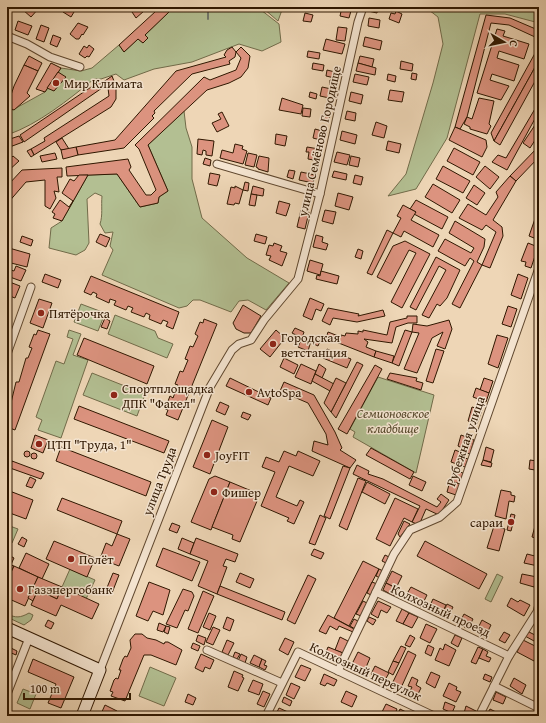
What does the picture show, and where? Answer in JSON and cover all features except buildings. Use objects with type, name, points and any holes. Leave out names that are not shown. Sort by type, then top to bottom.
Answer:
[{"type":"main road","points":[[7,628],[100,670]]},
{"type":"main road","name":"улица Труда","points":[[82,716],[100,670]]},
{"type":"street","name":"улица Семёново Городище","points":[[298,279],[320,194],[358,22],[363,7]]},
{"type":"street","points":[[7,36],[27,44],[50,57],[80,67]]},
{"type":"street","points":[[217,164],[320,194]]},
{"type":"street","name":"Рубежная улица","points":[[376,592],[394,554],[410,530],[440,518],[457,502],[539,268]]},
{"type":"street","name":"улица Труда","points":[[100,670],[210,387],[232,350],[239,344],[251,340],[264,320],[298,279]]},
{"type":"street","points":[[7,354],[31,287]]},
{"type":"street","name":"Колхозный проезд","points":[[338,671],[376,592],[509,656]]},
{"type":"street","points":[[479,716],[509,656],[537,612],[539,604]]},
{"type":"street","points":[[7,694],[29,638]]},
{"type":"street","points":[[207,650],[282,683]]},
{"type":"street","name":"Колхозный переулок","points":[[266,716],[298,652],[434,716]]},
{"type":"street","points":[[494,686],[539,708]]},
{"type":"green space","points":[[168,7],[260,7],[261,10],[279,24],[281,42],[262,51],[239,44],[192,62],[154,69],[124,80],[116,74],[101,79],[94,79],[42,118],[7,135],[7,113],[45,92],[61,68],[81,71],[92,68],[119,45],[124,52],[138,39],[143,43],[148,38],[145,35],[169,12]]},
{"type":"green space","points":[[263,7],[283,7],[278,21],[264,9]]},
{"type":"green space","points":[[425,7],[539,7],[539,23],[505,14],[480,14],[447,138],[416,189],[388,196],[406,174],[443,44],[438,17]]},
{"type":"green space","points":[[184,111],[186,128],[192,147],[192,179],[202,218],[247,258],[289,283],[266,310],[248,300],[239,301],[231,312],[200,300],[193,300],[187,306],[179,308],[102,275],[113,250],[110,246],[113,232],[105,233],[100,224],[102,214],[102,196],[95,193],[87,199],[89,243],[85,250],[76,255],[49,248],[51,228],[62,221],[88,175],[117,174],[140,207],[158,203],[159,197],[168,191],[148,145]]},
{"type":"green space","points":[[81,304],[105,313],[98,331],[74,322]]},
{"type":"green space","points":[[115,315],[155,331],[158,338],[173,344],[167,358],[108,334]]},
{"type":"green space","points":[[69,330],[81,334],[73,355],[88,360],[61,438],[38,430],[42,420],[36,417],[56,361],[64,364],[73,339],[67,337]]},
{"type":"green space","name":"Спортплощадка ДПК \"Факел\"","points":[[92,373],[145,394],[137,416],[83,395]]},
{"type":"green space","name":"Семионовское кладбище","points":[[378,377],[434,395],[416,473],[353,437],[355,432],[350,429]]},
{"type":"green space","points":[[7,525],[18,529],[12,543],[7,541]]},
{"type":"green space","points":[[70,569],[95,580],[86,599],[62,587]]},
{"type":"green space","points":[[497,574],[503,577],[491,602],[485,599]]},
{"type":"green space","points":[[29,613],[33,615],[31,620],[24,625],[7,617],[7,614],[18,617]]},
{"type":"green space","points":[[150,667],[176,678],[164,706],[139,696]]},
{"type":"green space","points":[[23,689],[36,694],[30,709],[17,703]]},
{"type":"waterway","points":[[208,7],[208,19]]},
{"type":"place","name":"Мир Климата","points":[[56,83]]},
{"type":"place","name":"Пятёрочка","points":[[41,313]]},
{"type":"place","name":"Городская ветстанция","points":[[273,344]]},
{"type":"place","name":"AvtoSpa","points":[[249,392]]},
{"type":"place","name":"Спортплощадка ДПК \"Факел\"","points":[[114,395]]},
{"type":"place","name":"ЦТП \"Труда, 1\"","points":[[39,444]]},
{"type":"place","name":"JoyFIT","points":[[207,455]]},
{"type":"place","name":"Фишер","points":[[214,492]]},
{"type":"place","name":"сараи","points":[[511,522]]},
{"type":"place","name":"Полёт","points":[[71,559]]},
{"type":"place","name":"Газэнергобанк","points":[[20,589]]}]
